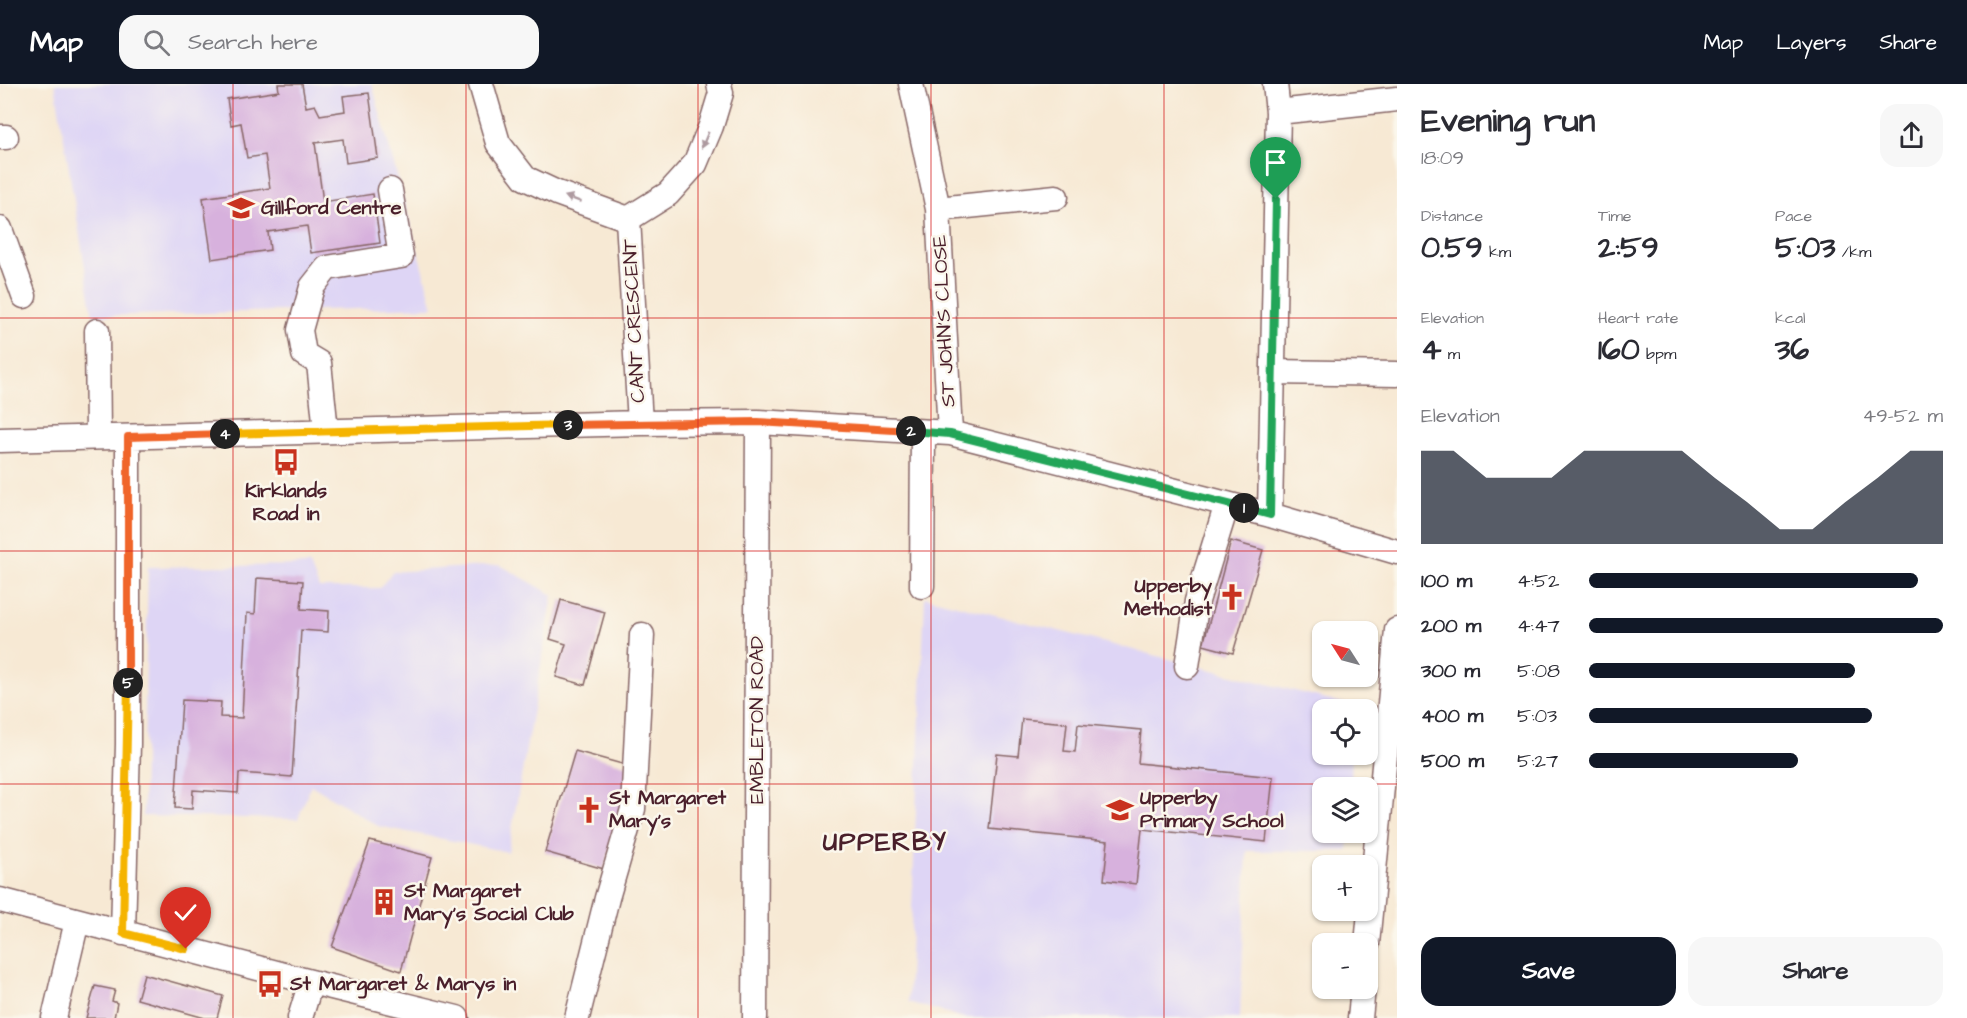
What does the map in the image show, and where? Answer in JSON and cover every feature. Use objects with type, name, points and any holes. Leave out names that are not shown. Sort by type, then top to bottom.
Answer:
[{"type":"street","name":"CANT CRESCENT","points":[[482,84],[498,143],[525,178],[557,193],[628,219]]},
{"type":"street","name":"CANT CRESCENT","points":[[628,219],[668,194],[694,164],[711,126],[721,93],[719,84]]},
{"type":"street","name":"ST JOHN'S CLOSE","points":[[910,84],[938,209],[950,434]]},
{"type":"street","points":[[1270,515],[1278,112],[1275,84]]},
{"type":"street","points":[[1278,112],[1397,99]]},
{"type":"street","points":[[326,431],[319,363],[304,354],[300,330],[312,287],[327,268],[401,256],[390,190]]},
{"type":"street","name":"ST JOHN'S CLOSE","points":[[938,209],[1056,197]]},
{"type":"street","name":"CANT CRESCENT","points":[[628,219],[640,423]]},
{"type":"street","points":[[0,229],[24,296]]},
{"type":"street","points":[[97,331],[98,437]]},
{"type":"street","points":[[1273,372],[1397,374]]},
{"type":"street","points":[[0,440],[640,423],[758,422],[950,434],[1270,515],[1397,552]]},
{"type":"street","name":"EMBLETON ROAD","points":[[755,1018],[758,422]]},
{"type":"street","points":[[922,586],[923,432]]},
{"type":"street","points":[[123,933],[128,744],[128,437]]},
{"type":"street","points":[[1187,666],[1197,600],[1227,504]]},
{"type":"street","points":[[1369,933],[1397,630]]},
{"type":"street","points":[[577,1018],[607,898],[633,809],[642,634]]},
{"type":"street","points":[[0,900],[457,1018]]},
{"type":"street","points":[[54,1018],[77,921]]},
{"type":"street","points":[[300,1018],[311,982]]},
{"type":"street","points":[[1360,1018],[1362,999]]},
{"type":"shaded area","name":"Gillford Centre","points":[[55,84],[372,84],[433,307],[93,316]]},
{"type":"shaded area","points":[[310,565],[319,588],[380,588],[392,572],[500,565],[553,595],[508,852],[378,826],[311,785],[298,819],[143,816],[148,567]]},
{"type":"shaded area","name":"Upperby Primary School","points":[[925,597],[1326,699],[1312,699],[1312,765],[1352,765],[1351,777],[1312,777],[1312,843],[1348,843],[1348,851],[1247,851],[1240,1018],[964,1018],[908,1002]]},
{"type":"building","points":[[278,84],[302,84],[306,107],[315,105],[320,115],[345,111],[343,96],[369,93],[378,158],[346,163],[343,139],[315,143],[323,202],[373,194],[380,243],[311,253],[307,226],[268,232],[270,250],[212,259],[203,198],[270,188],[265,155],[247,158],[241,123],[231,125],[227,99],[279,91]]},
{"type":"building","name":"Upperby Methodist","points":[[1231,541],[1263,550],[1233,653],[1203,645]]},
{"type":"building","points":[[257,578],[303,581],[301,609],[329,611],[328,632],[301,630],[292,777],[239,773],[238,793],[193,790],[192,809],[175,808],[182,700],[221,702],[220,717],[242,718],[247,613],[255,614]]},
{"type":"building","points":[[561,600],[605,612],[585,685],[556,677],[566,644],[550,639]]},
{"type":"building","points":[[1022,719],[1067,723],[1064,751],[1075,752],[1078,724],[1141,730],[1138,763],[1273,777],[1266,842],[1142,829],[1136,884],[1104,880],[1108,841],[989,829],[997,754],[1018,756]]},
{"type":"building","name":"St Margaret Mary's","points":[[575,751],[633,767],[604,869],[545,852]]},
{"type":"building","name":"St Margaret Mary's Social Club","points":[[370,841],[432,857],[401,971],[332,947]]},
{"type":"building","points":[[144,974],[223,996],[217,1018],[205,1018],[137,999]]},
{"type":"building","points":[[95,986],[115,990],[112,1001],[117,1003],[114,1018],[86,1018]]},
{"type":"place","name":"Gillford Centre","points":[[241,208]]},
{"type":"place","name":"Kirklands Road in","points":[[286,462]]},
{"type":"place","name":"Upperby Methodist","points":[[1232,597]]},
{"type":"place","name":"St Margaret Mary's","points":[[589,810]]},
{"type":"place","name":"Upperby Primary School","points":[[1120,810]]},
{"type":"place","name":"St Margaret Mary's Social Club","points":[[384,902]]},
{"type":"place","name":"St Margaret & Marys in","points":[[270,984]]},
{"type":"district","name":"UPPERBY","points":[[885,842]]},
{"type":"route","points":[[186,949],[123,933],[128,744],[128,437],[640,423],[758,422],[950,434],[1270,515],[1276,199]]}]
